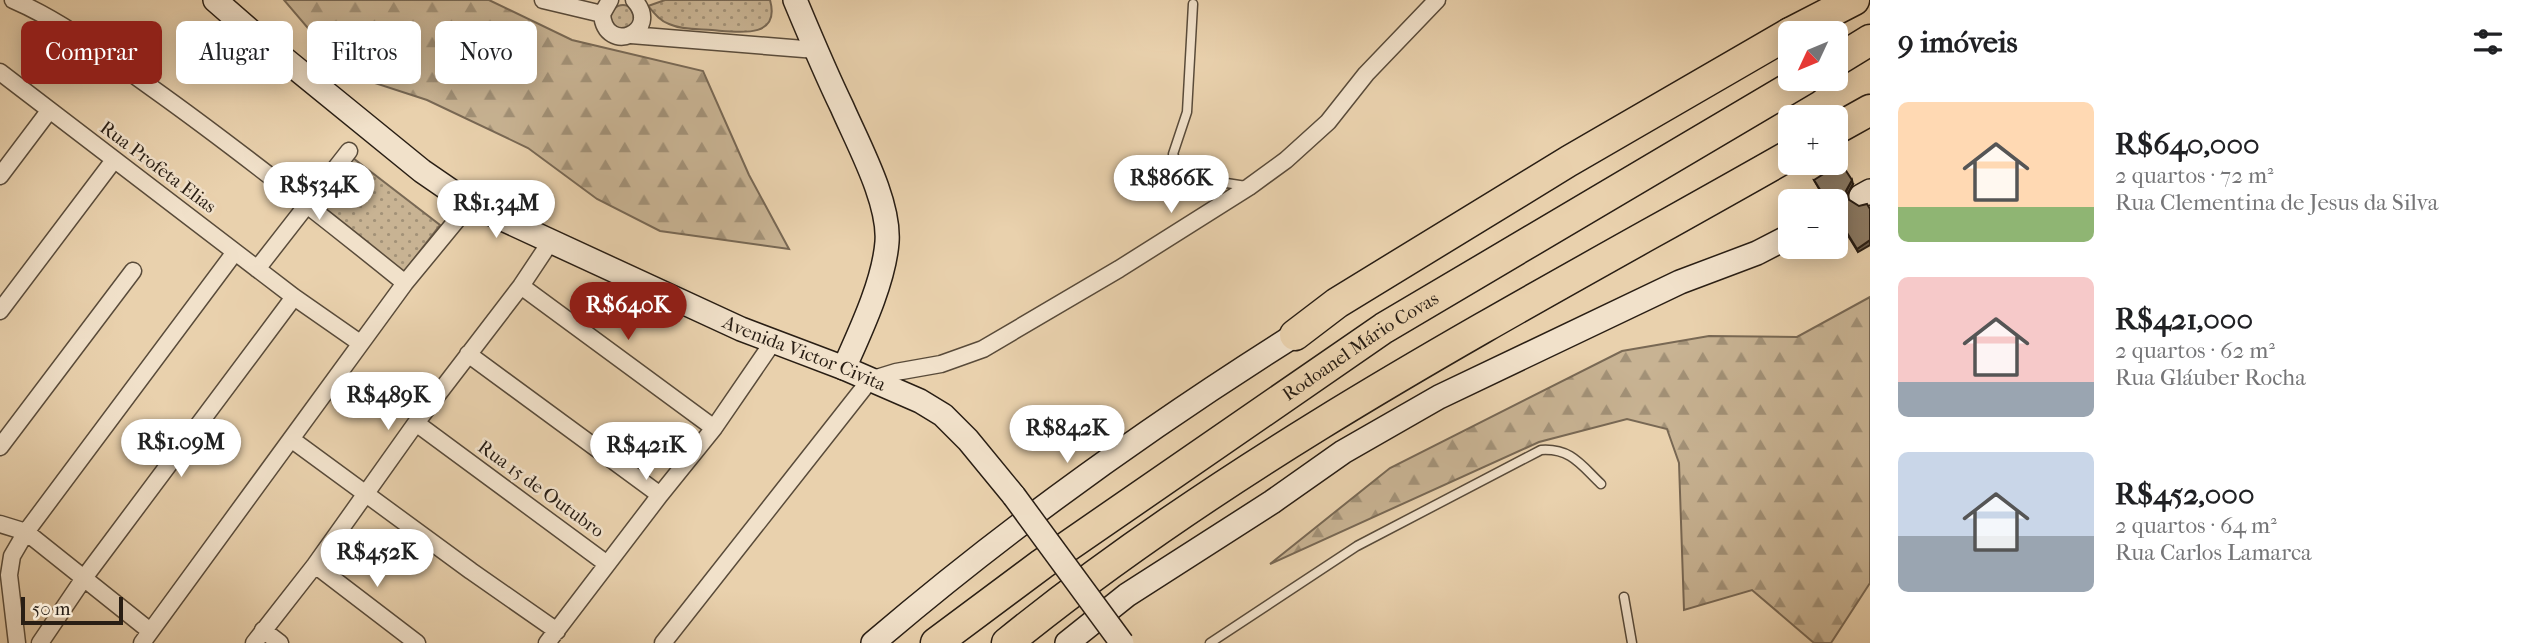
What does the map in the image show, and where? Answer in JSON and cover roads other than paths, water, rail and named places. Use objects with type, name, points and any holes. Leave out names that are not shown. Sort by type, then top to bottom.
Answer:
[{"type":"highway","points":[[1813,21],[1854,0]]},
{"type":"highway","points":[[1848,22],[1870,10]]},
{"type":"highway","points":[[1295,335],[1337,303],[1569,161],[1778,40]]},
{"type":"highway","points":[[1848,54],[1870,40]]},
{"type":"highway","points":[[1295,335],[1343,311],[1778,61]]},
{"type":"highway","name":"Rodoanel Mário Covas","points":[[936,643],[1042,564],[1384,328],[1785,91]]},
{"type":"highway","points":[[1848,122],[1870,110]]},
{"type":"highway","points":[[1007,643],[1065,596],[1300,436],[1778,162]]},
{"type":"main road","name":"Avenida Victor Civita","points":[[215,0],[422,171],[470,204],[741,329],[844,368],[920,401],[943,415],[968,440],[1014,496],[1122,643]]},
{"type":"main road","points":[[795,0],[870,171],[885,217],[887,242],[881,269],[865,320],[844,368]]},
{"type":"main road","points":[[1067,643],[1127,595],[1272,502],[1343,452],[1439,397],[1680,282],[1757,253],[1778,242]]},
{"type":"main road","points":[[873,643],[1062,495],[1208,390],[1295,335]]},
{"type":"street","points":[[13,0],[80,36],[190,115],[309,205],[405,283]]},
{"type":"street","points":[[543,0],[606,7],[604,26],[613,35],[673,37],[816,50]]},
{"type":"street","points":[[663,643],[870,380],[941,364],[982,349],[1119,269],[1249,187],[1286,160],[1328,122],[1366,74],[1437,0]]},
{"type":"street","points":[[631,35],[640,27],[642,6]]},
{"type":"street","points":[[642,6],[673,37]]},
{"type":"street","name":"Rua Profeta Elias","points":[[0,72],[294,297],[360,343]]},
{"type":"street","points":[[0,176],[49,111]]},
{"type":"street","points":[[257,269],[349,151]]},
{"type":"street","points":[[0,311],[114,160]]},
{"type":"street","points":[[0,524],[26,532],[84,578],[146,637],[360,343],[470,204]]},
{"type":"street","points":[[280,643],[259,637],[315,565],[416,423],[521,286],[551,241]]},
{"type":"street","points":[[17,643],[9,575],[12,556],[26,532],[235,252]]},
{"type":"street","points":[[0,447],[133,271]]},
{"type":"street","points":[[521,286],[714,428]]},
{"type":"street","points":[[40,643],[84,578],[294,297]]},
{"type":"street","points":[[291,439],[471,572],[552,637],[714,428],[773,342]]},
{"type":"street","points":[[468,354],[660,495]]},
{"type":"street","name":"Rua 15 de Outubro","points":[[416,423],[607,564]]},
{"type":"street","points":[[315,565],[417,643]]},
{"type":"lane","points":[[1193,4],[1188,111],[1173,153],[1181,173],[1249,187]]},
{"type":"lane","points":[[1210,643],[1357,546],[1541,450],[1557,449],[1568,454],[1601,484]]},
{"type":"lane","points":[[1624,597],[1632,643]]}]
